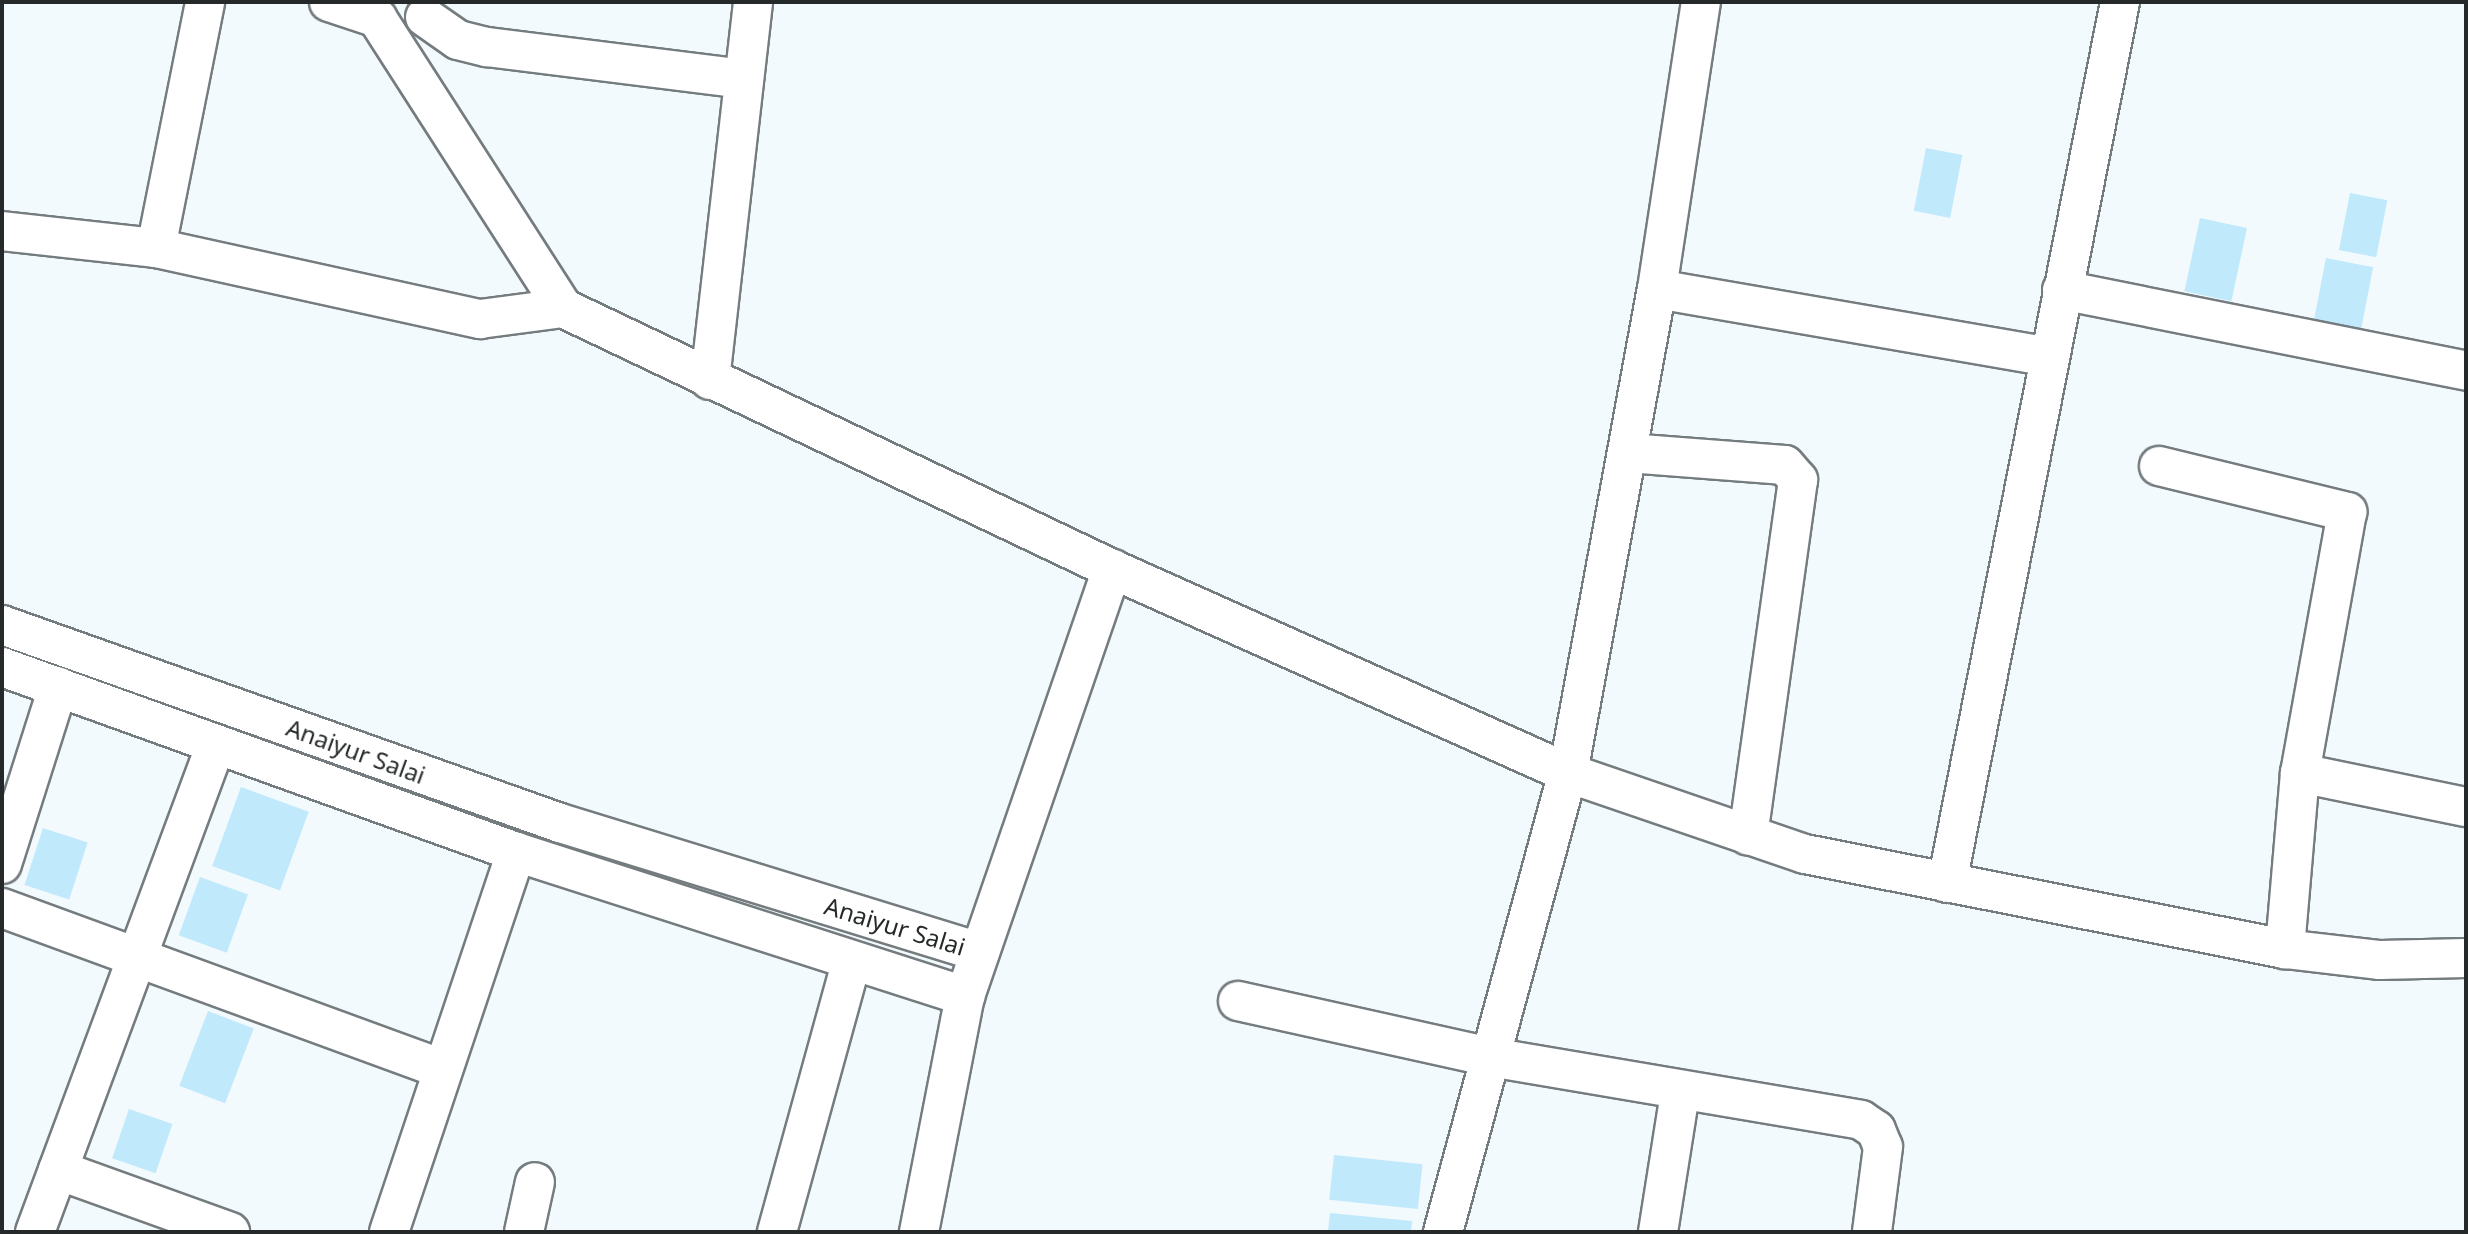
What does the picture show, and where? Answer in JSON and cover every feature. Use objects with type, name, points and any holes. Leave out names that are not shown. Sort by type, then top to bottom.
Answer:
[{"type":"street","points":[[156,248],[205,2]]},
{"type":"street","points":[[328,2],[377,18],[563,307],[710,380],[1112,569],[1568,774],[1805,854],[2285,949],[2380,960],[2466,958]]},
{"type":"street","points":[[710,380],[753,2]]},
{"type":"street","points":[[1443,1232],[1568,774],[1657,289],[1701,2]]},
{"type":"street","points":[[1947,883],[2120,2]]},
{"type":"street","points":[[403,59],[429,10],[458,40],[487,47],[744,79]]},
{"type":"street","points":[[2,231],[156,248],[480,319],[563,307]]},
{"type":"street","points":[[1657,289],[2049,357]]},
{"type":"street","points":[[2062,290],[2466,371]]},
{"type":"street","points":[[1628,453],[1785,465],[1798,480],[1748,835]]},
{"type":"street","points":[[2159,466],[2347,512],[2300,773],[2285,949]]},
{"type":"street","points":[[980,952],[1112,569]]},
{"type":"street","name":"Anaiyur Salai","points":[[2,625],[560,823],[980,952],[965,996],[851,963],[516,852],[215,747],[2,667]]},
{"type":"street","points":[[2,864],[58,687]]},
{"type":"street","points":[[35,1232],[135,956],[215,747]]},
{"type":"street","points":[[2300,773],[2466,807]]},
{"type":"street","points":[[389,1232],[516,852]]},
{"type":"street","points":[[2,908],[442,1069]]},
{"type":"street","points":[[777,1232],[851,963]]},
{"type":"street","points":[[919,1232],[965,996]]},
{"type":"street","points":[[1238,1001],[1490,1057],[1680,1093],[1861,1120],[1876,1130],[1883,1147],[1872,1232]]},
{"type":"street","points":[[1658,1232],[1680,1093]]},
{"type":"street","points":[[58,1170],[230,1232]]},
{"type":"street","points":[[524,1232],[535,1182]]},
{"type":"building","points":[[1926,148],[1962,155],[1950,218],[1914,211]]},
{"type":"building","points":[[2350,193],[2387,200],[2376,257],[2339,250]]},
{"type":"building","points":[[2200,218],[2247,228],[2231,301],[2184,291]]},
{"type":"building","points":[[2326,258],[2373,267],[2360,333],[2313,324]]},
{"type":"building","points":[[241,787],[309,812],[280,891],[212,866]]},
{"type":"building","points":[[43,828],[88,843],[69,900],[24,885]]},
{"type":"building","points":[[200,877],[248,894],[227,953],[179,935]]},
{"type":"building","points":[[208,1011],[254,1029],[225,1103],[179,1086]]},
{"type":"building","points":[[129,1109],[172,1124],[156,1173],[112,1158]]},
{"type":"building","points":[[1334,1155],[1423,1164],[1418,1209],[1329,1200]]},
{"type":"building","points":[[1330,1213],[1412,1221],[1411,1232],[1328,1232]]}]
